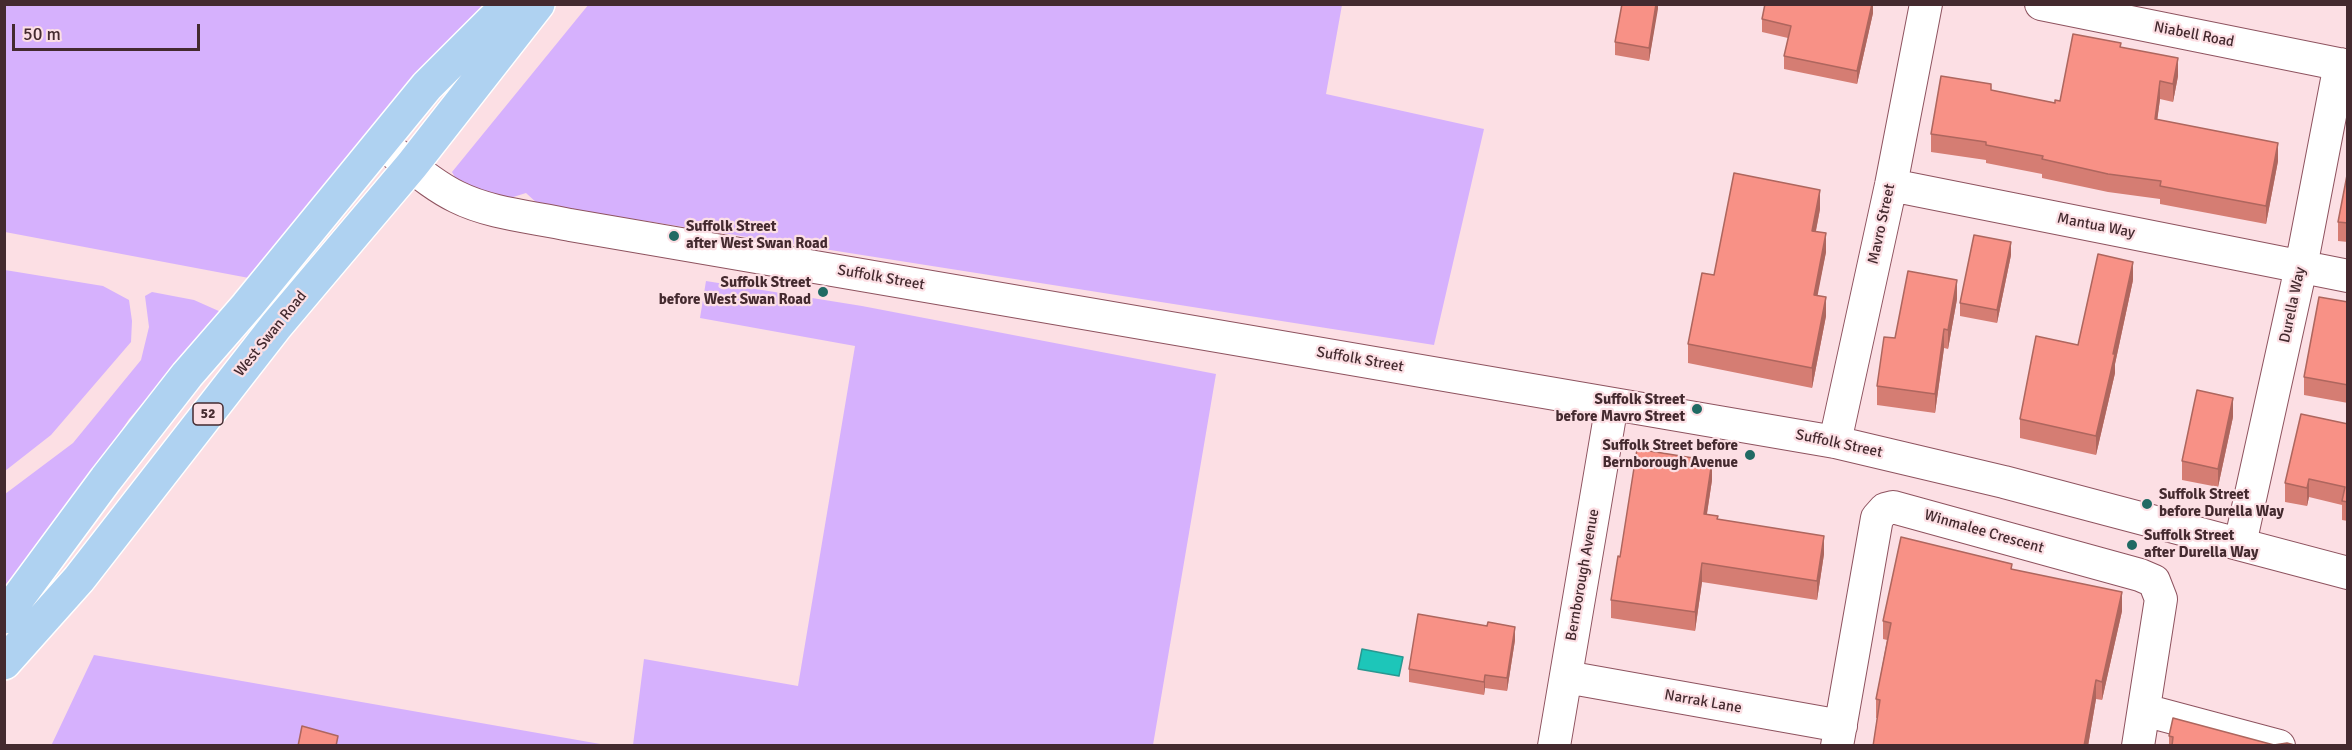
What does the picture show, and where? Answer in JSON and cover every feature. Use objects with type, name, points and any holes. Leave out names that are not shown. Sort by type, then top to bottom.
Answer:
[{"type":"main road","name":"52","points":[[4,616],[187,375],[427,86],[509,4]]},
{"type":"main road","name":"West Swan Road","points":[[4,663],[80,579],[276,326],[412,165],[538,4]]},
{"type":"street","name":"Mavro Street","points":[[1835,442],[1891,185],[1926,4]]},
{"type":"street","name":"Niabell Road","points":[[2041,4],[2344,65]]},
{"type":"street","name":"Durella Way","points":[[2240,544],[2344,65]]},
{"type":"street","name":"Suffolk Street","points":[[381,143],[439,186],[467,201],[498,210],[570,225],[1835,442],[2004,482],[2348,573]]},
{"type":"street","name":"Mantua Way","points":[[1891,185],[2348,276]]},
{"type":"street","name":"Bernborough Avenue","points":[[1554,746],[1612,404]]},
{"type":"street","name":"Winmalee Crescent","points":[[1839,736],[1877,518],[1885,509],[1893,507],[2129,572],[2154,581],[2162,599],[2138,746]]},
{"type":"street","name":"Narrak Lane","points":[[1566,677],[1839,736]]},
{"type":"street","points":[[2144,710],[2279,746]]},
{"type":"shaded area","points":[[589,4],[1342,5],[1326,94],[1484,129],[1434,345],[538,204],[526,193],[510,198],[479,192],[457,181],[452,172]]},
{"type":"shaded area","points":[[4,5],[489,5],[249,278],[5,232]]},
{"type":"shaded area","points":[[5,270],[103,286],[129,300],[132,321],[131,342],[51,435],[5,471]]},
{"type":"shaded area","points":[[706,281],[862,306],[1216,374],[1153,745],[633,745],[644,659],[798,686],[855,346],[700,318]]},
{"type":"shaded area","points":[[152,292],[194,300],[221,312],[129,419],[56,532],[5,595],[5,494],[73,443],[141,360],[149,327],[145,296]]},
{"type":"shaded area","points":[[94,655],[606,745],[51,746]]},
{"type":"water","points":[[1362,649],[1403,657],[1399,676],[1358,669]]},
{"type":"building","points":[[1622,4],[1656,4],[1649,48],[1615,42]]},
{"type":"building","points":[[1765,4],[1872,4],[1857,71],[1784,56],[1791,26],[1762,19]]},
{"type":"building","points":[[2073,34],[2121,43],[2120,47],[2178,58],[2173,84],[2160,81],[2155,119],[2278,143],[2266,206],[2160,186],[2161,181],[2108,174],[2042,159],[2043,156],[1986,145],[1986,142],[1931,134],[1941,76],[1991,84],[1991,90],[2055,103],[2055,100],[2060,101]]},
{"type":"building","points":[[2348,170],[2348,223],[2338,222]]},
{"type":"building","points":[[1734,173],[1820,190],[1812,231],[1826,233],[1814,295],[1826,297],[1812,368],[1688,344],[1702,273],[1714,275]]},
{"type":"building","points":[[1974,235],[2011,242],[1997,310],[1960,303]]},
{"type":"building","points":[[2098,254],[2133,262],[2096,436],[2020,419],[2036,336],[2078,345]]},
{"type":"building","points":[[1908,271],[1957,280],[1948,330],[1944,329],[1935,394],[1877,386],[1884,337],[1895,338]]},
{"type":"building","points":[[2319,297],[2348,302],[2348,385],[2304,377]]},
{"type":"building","points":[[2197,390],[2233,398],[2218,469],[2182,461]]},
{"type":"building","points":[[2301,414],[2348,424],[2348,502],[2342,501],[2345,487],[2309,479],[2307,488],[2285,483]]},
{"type":"building","points":[[1637,449],[1712,461],[1704,514],[1718,516],[1717,519],[1824,536],[1817,581],[1702,563],[1695,612],[1611,600]]},
{"type":"building","points":[[1901,537],[2012,564],[2011,569],[2122,592],[2102,682],[2096,680],[2084,746],[1873,746],[1880,700],[1876,699],[1891,623],[1883,621]]},
{"type":"building","points":[[1418,614],[1487,626],[1488,622],[1515,627],[1507,678],[1485,675],[1484,682],[1409,669]]},
{"type":"building","points":[[2173,718],[2274,745],[2287,743],[2298,746],[2172,746],[2173,737],[2169,736]]},
{"type":"building","points":[[302,726],[338,736],[336,746],[298,746]]},
{"type":"place","name":"Suffolk Street after West Swan Road","points":[[674,236]]},
{"type":"place","name":"Suffolk Street before West Swan Road","points":[[823,292]]},
{"type":"place","name":"Suffolk Street before Mavro Street","points":[[1697,409]]},
{"type":"place","name":"Suffolk Street before Bernborough Avenue","points":[[1750,455]]},
{"type":"place","name":"Suffolk Street before Durella Way","points":[[2147,504]]},
{"type":"place","name":"Suffolk Street after Durella Way","points":[[2132,545]]}]
